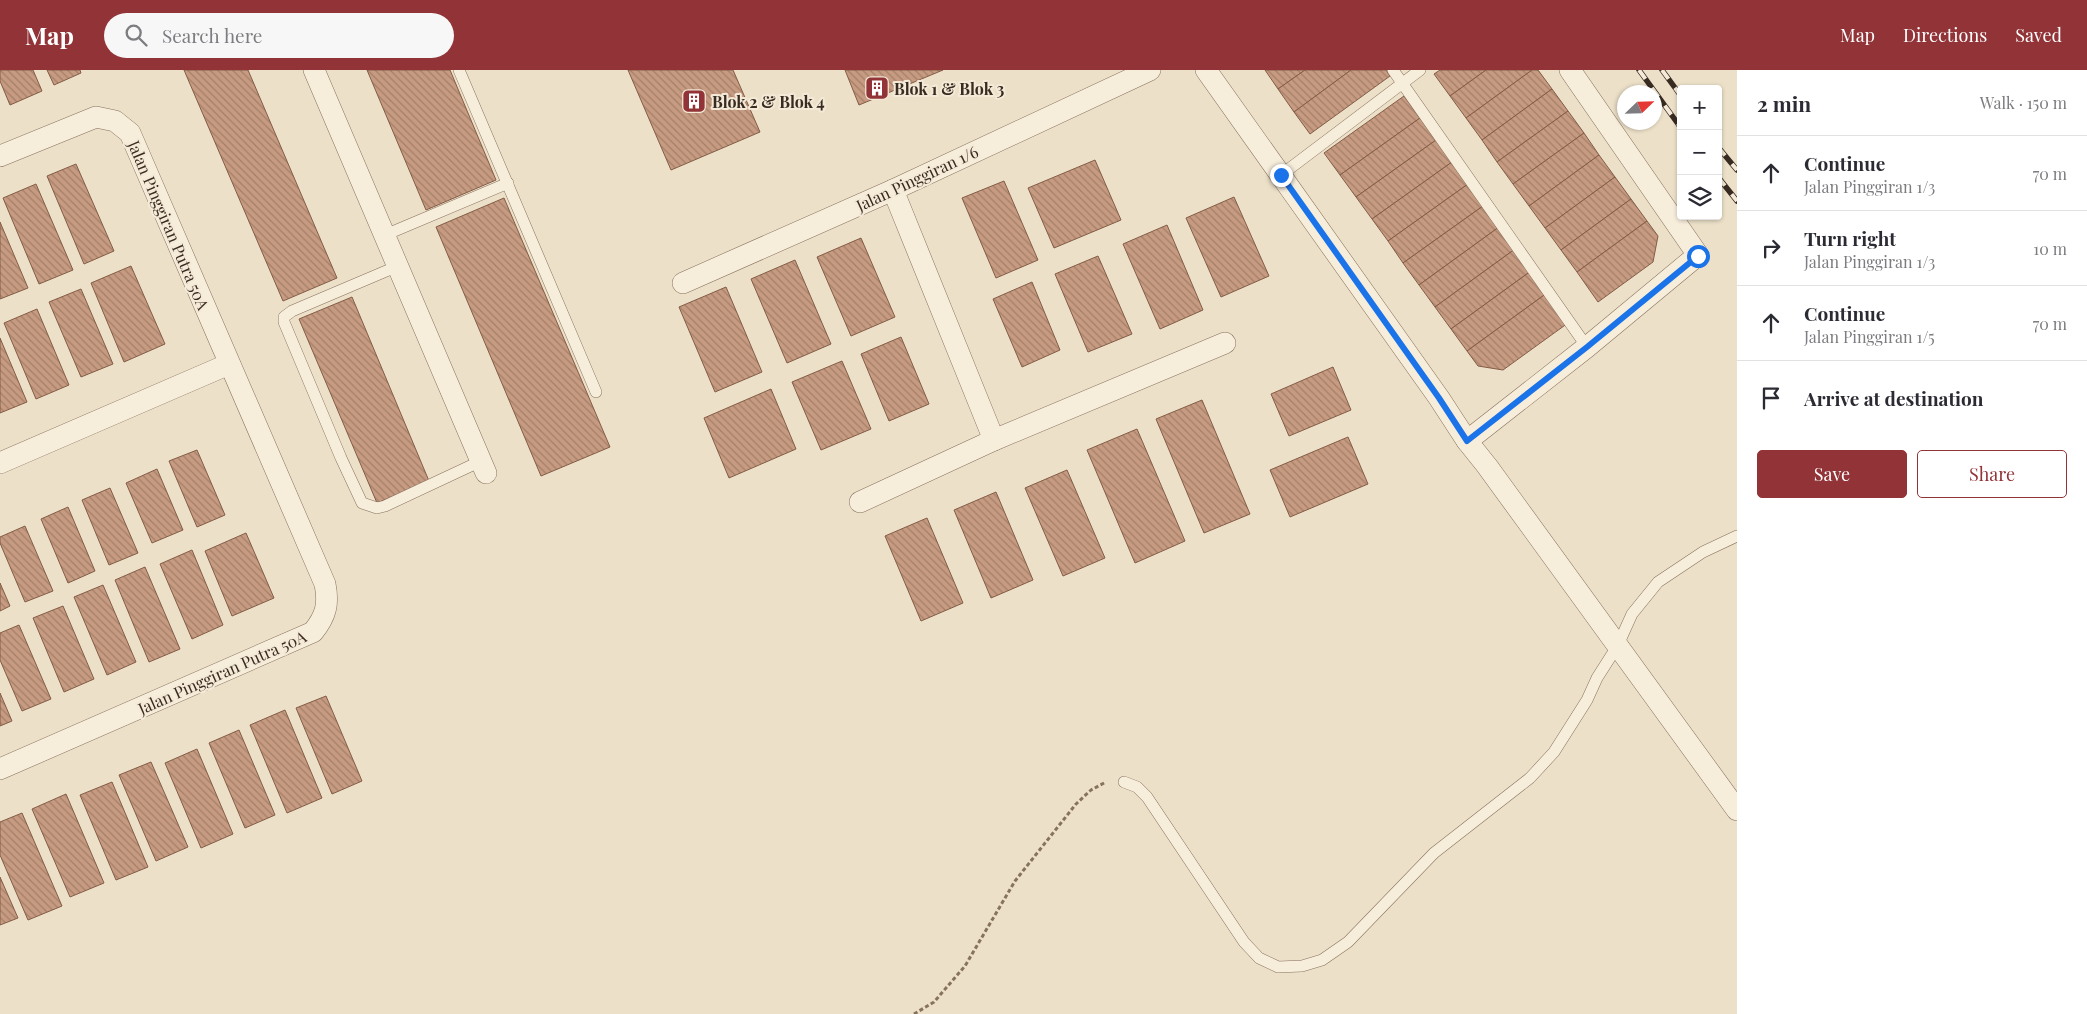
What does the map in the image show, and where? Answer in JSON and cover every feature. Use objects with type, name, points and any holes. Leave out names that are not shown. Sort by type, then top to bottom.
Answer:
[{"type":"street","points":[[314,70],[484,467]]},
{"type":"street","name":"Jalan Pinggiran 1/6","points":[[683,283],[893,190],[1150,70]]},
{"type":"street","points":[[1206,70],[1439,398],[1467,441],[1737,810]]},
{"type":"street","points":[[1467,441],[1587,347],[1698,256],[1570,70]]},
{"type":"street","name":"Jalan Pinggiran Putra 50A","points":[[0,156],[96,117],[114,121],[130,133],[325,584],[328,597],[327,610],[313,632],[0,769]]},
{"type":"street","points":[[893,190],[994,440]]},
{"type":"street","points":[[860,502],[994,440],[1225,343]]},
{"type":"street","points":[[0,463],[229,364]]},
{"type":"lane","points":[[459,70],[596,392]]},
{"type":"lane","points":[[1393,70],[1587,347]]},
{"type":"lane","points":[[1281,175],[1420,70]]},
{"type":"lane","points":[[385,236],[508,183]]},
{"type":"lane","points":[[398,266],[292,311],[284,317],[284,322],[344,466],[362,503],[377,508],[484,467]]},
{"type":"lane","points":[[1124,782],[1137,786],[1147,797],[1244,942],[1259,958],[1278,966],[1302,966],[1322,960],[1348,942],[1434,853],[1530,778],[1554,752],[1587,700],[1596,678],[1618,645],[1632,614],[1658,582],[1703,552],[1737,536]]},
{"type":"path","points":[[914,1014],[934,1002],[965,966],[1015,882],[1076,804],[1091,790],[1106,781],[1124,782]]},
{"type":"building","points":[[0,70],[33,70],[42,91],[10,105],[0,81]]},
{"type":"building","points":[[47,70],[80,70],[81,73],[54,85]]},
{"type":"building","points":[[184,70],[248,70],[337,278],[283,301]]},
{"type":"building","points":[[367,70],[450,70],[496,180],[426,210]]},
{"type":"building","name":"Blok 2 & Blok 4","points":[[628,70],[733,70],[760,132],[671,170]]},
{"type":"building","name":"Blok 1 & Blok 3","points":[[845,70],[943,70],[859,105]]},
{"type":"building","points":[[1265,70],[1305,70],[1278,89]]},
{"type":"building","points":[[1305,70],[1351,70],[1294,112],[1278,89]]},
{"type":"building","points":[[1351,70],[1386,70],[1390,76],[1310,134],[1294,112]]},
{"type":"building","points":[[1440,70],[1486,70],[1450,96],[1434,74]]},
{"type":"building","points":[[1486,70],[1532,70],[1466,118],[1450,96]]},
{"type":"building","points":[[1532,70],[1538,70],[1552,89],[1482,140],[1466,118]]},
{"type":"building","points":[[1552,89],[1568,111],[1497,162],[1482,140]]},
{"type":"building","points":[[1404,96],[1420,118],[1340,175],[1324,153]]},
{"type":"building","points":[[1568,111],[1584,133],[1513,184],[1497,162]]},
{"type":"building","points":[[1420,118],[1436,140],[1356,197],[1340,175]]},
{"type":"building","points":[[1584,133],[1599,155],[1529,206],[1513,184]]},
{"type":"building","points":[[1436,140],[1452,162],[1372,219],[1356,197]]},
{"type":"building","points":[[1599,155],[1615,177],[1545,228],[1529,206]]},
{"type":"building","points":[[1095,160],[1121,220],[1054,248],[1028,188]]},
{"type":"building","points":[[1452,162],[1468,184],[1388,241],[1372,219]]},
{"type":"building","points":[[76,164],[114,251],[84,264],[47,176]]},
{"type":"building","points":[[1615,177],[1631,199],[1561,250],[1545,228]]},
{"type":"building","points":[[1004,181],[1038,260],[996,278],[962,198]]},
{"type":"building","points":[[36,184],[73,270],[39,284],[3,198]]},
{"type":"building","points":[[1468,184],[1483,206],[1403,263],[1388,241]]},
{"type":"building","points":[[1234,197],[1269,276],[1221,297],[1186,218]]},
{"type":"building","points":[[504,198],[610,447],[541,476],[436,227]]},
{"type":"building","points":[[1631,199],[1647,221],[1577,272],[1561,250]]},
{"type":"building","points":[[1483,206],[1499,227],[1419,285],[1403,263]]},
{"type":"building","points":[[1647,221],[1658,236],[1653,262],[1598,302],[1577,272]]},
{"type":"building","points":[[0,222],[28,288],[0,299]]},
{"type":"building","points":[[1167,225],[1203,310],[1160,329],[1123,244]]},
{"type":"building","points":[[1499,227],[1515,249],[1435,307],[1419,285]]},
{"type":"building","points":[[861,238],[895,317],[851,336],[817,257]]},
{"type":"building","points":[[1515,249],[1531,271],[1451,329],[1435,307]]},
{"type":"building","points":[[1098,256],[1132,334],[1088,352],[1055,274]]},
{"type":"building","points":[[795,260],[831,344],[787,363],[751,279]]},
{"type":"building","points":[[131,266],[165,344],[124,362],[91,283]]},
{"type":"building","points":[[1531,271],[1547,293],[1467,351],[1451,329]]},
{"type":"building","points":[[1032,282],[1060,350],[1022,367],[993,299]]},
{"type":"building","points":[[726,287],[762,372],[715,392],[679,307]]},
{"type":"building","points":[[81,289],[113,364],[81,377],[49,302]]},
{"type":"building","points":[[1547,293],[1568,323],[1503,370],[1478,366],[1467,351]]},
{"type":"building","points":[[352,297],[429,481],[377,503],[299,319]]},
{"type":"building","points":[[37,309],[69,385],[36,399],[4,323]]},
{"type":"building","points":[[901,337],[929,404],[889,421],[861,354]]},
{"type":"building","points":[[0,338],[27,402],[0,413]]},
{"type":"building","points":[[842,361],[871,429],[821,450],[792,382]]},
{"type":"building","points":[[1333,367],[1351,410],[1289,436],[1271,394]]},
{"type":"building","points":[[771,389],[796,449],[729,478],[704,418]]},
{"type":"building","points":[[1202,400],[1250,514],[1204,533],[1156,419]]},
{"type":"building","points":[[1137,429],[1185,541],[1135,563],[1087,450]]},
{"type":"building","points":[[1348,437],[1368,484],[1290,517],[1270,470]]},
{"type":"building","points":[[197,450],[225,515],[197,527],[169,461]]},
{"type":"building","points":[[157,469],[183,530],[152,543],[126,483]]},
{"type":"building","points":[[1067,470],[1105,558],[1063,576],[1025,488]]},
{"type":"building","points":[[110,488],[138,553],[109,565],[82,500]]},
{"type":"building","points":[[996,492],[1033,580],[991,598],[954,510]]},
{"type":"building","points":[[68,507],[95,571],[68,583],[41,519]]},
{"type":"building","points":[[927,518],[963,603],[921,621],[885,536]]},
{"type":"building","points":[[25,526],[53,591],[25,602],[0,543],[0,537]]},
{"type":"building","points":[[246,533],[274,598],[232,616],[205,551]]},
{"type":"building","points":[[192,550],[223,625],[192,639],[160,564]]},
{"type":"building","points":[[145,567],[180,649],[149,662],[115,580]]},
{"type":"building","points":[[0,583],[10,606],[0,611]]},
{"type":"building","points":[[103,585],[136,662],[107,675],[74,597]]},
{"type":"building","points":[[63,606],[94,679],[64,692],[33,618]]},
{"type":"building","points":[[19,625],[51,699],[22,711],[0,660],[0,633]]},
{"type":"building","points":[[0,693],[12,721],[0,726]]},
{"type":"building","points":[[326,696],[362,781],[332,794],[296,708]]},
{"type":"building","points":[[285,710],[322,798],[287,813],[250,725]]},
{"type":"building","points":[[239,730],[275,815],[245,828],[209,743]]},
{"type":"building","points":[[197,749],[233,834],[201,848],[165,763]]},
{"type":"building","points":[[151,762],[188,847],[156,861],[119,775]]},
{"type":"building","points":[[112,782],[148,867],[116,880],[80,795]]},
{"type":"building","points":[[66,794],[104,883],[70,897],[32,809]]},
{"type":"building","points":[[22,813],[62,906],[28,920],[0,855],[0,822]]},
{"type":"building","points":[[0,877],[18,918],[0,925]]},
{"type":"railway","points":[[1639,70],[1677,122]]},
{"type":"railway","points":[[1662,70],[1677,91]]},
{"type":"railway","points":[[1722,152],[1737,170]]},
{"type":"railway","points":[[1722,182],[1737,201]]},
{"type":"place","name":"Blok 1 & Blok 3","points":[[877,88]]},
{"type":"place","name":"Blok 2 & Blok 4","points":[[694,101]]},
{"type":"route","points":[[1281,175],[1439,398],[1467,441],[1587,347],[1698,256]]}]
